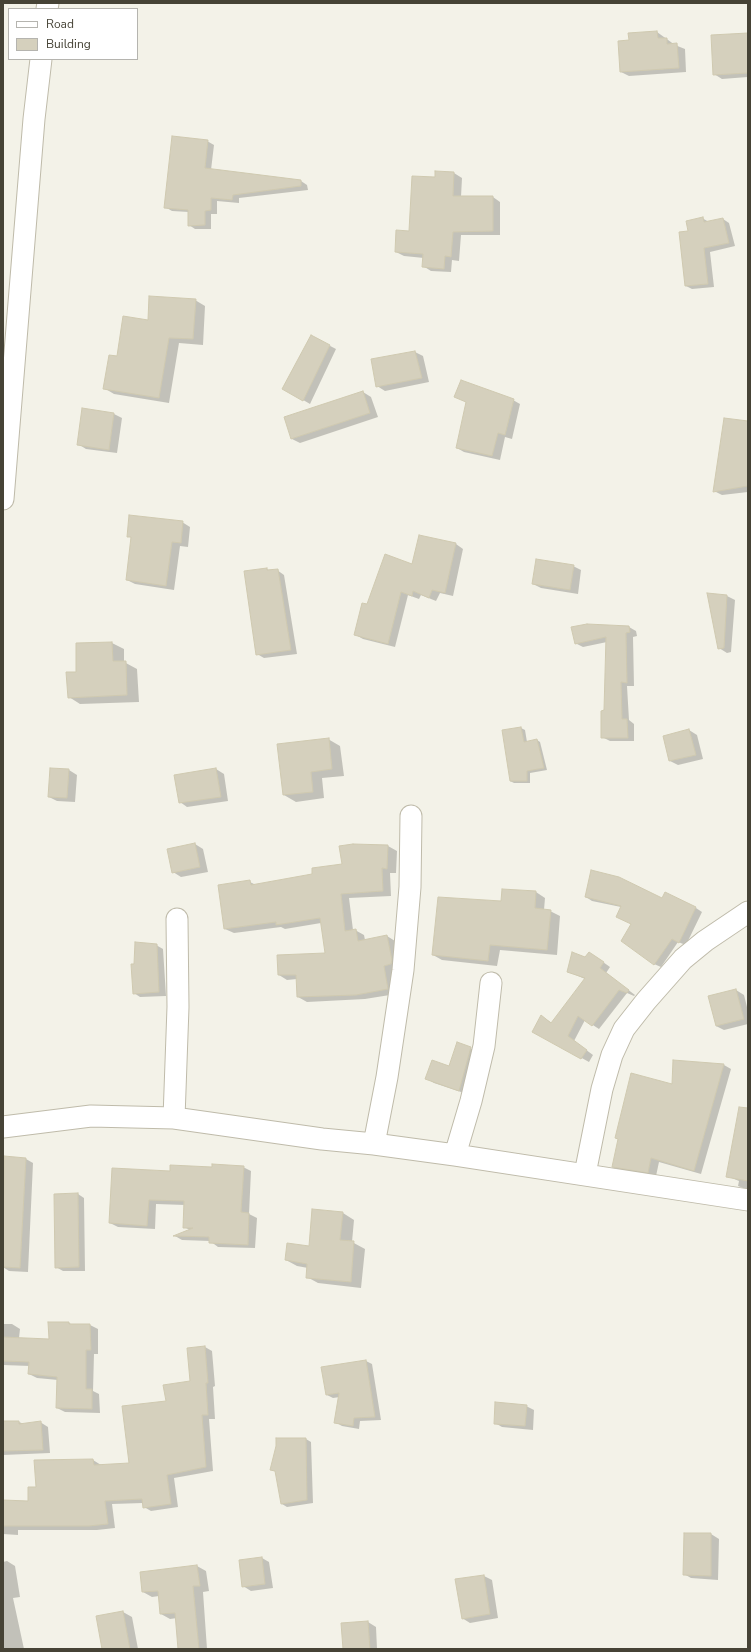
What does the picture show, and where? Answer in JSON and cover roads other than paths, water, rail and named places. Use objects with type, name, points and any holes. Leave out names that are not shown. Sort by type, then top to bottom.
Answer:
[{"type":"street","points":[[3,499],[34,119],[41,60]]},
{"type":"street","points":[[374,1144],[387,1077],[403,970],[410,888],[411,816]]},
{"type":"street","points":[[585,1174],[602,1089],[612,1055],[624,1029],[646,1001],[683,959],[705,940],[748,912]]},
{"type":"street","points":[[174,1118],[178,1007],[177,919]]},
{"type":"street","points":[[455,1155],[471,1101],[484,1046],[491,983]]},
{"type":"street","points":[[3,1127],[91,1116],[174,1118],[322,1139],[374,1144],[455,1155],[748,1200]]}]
